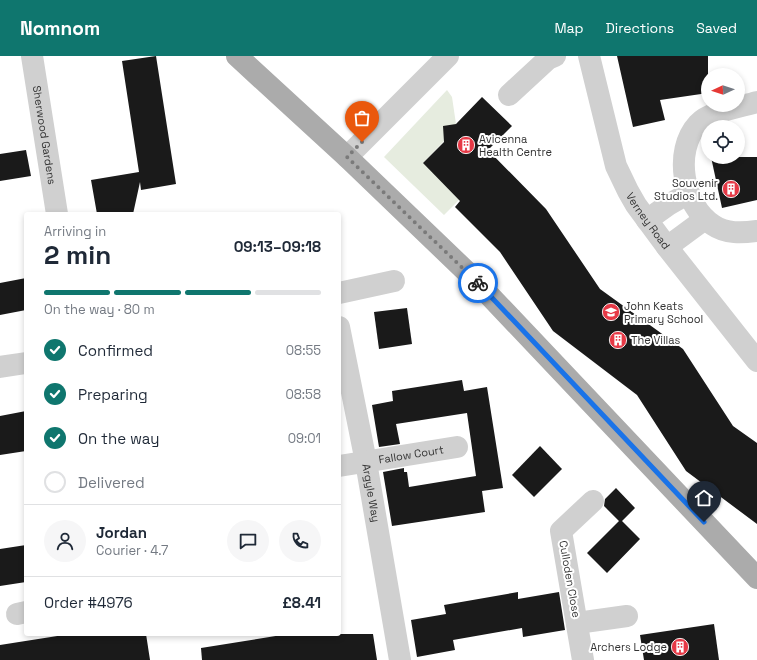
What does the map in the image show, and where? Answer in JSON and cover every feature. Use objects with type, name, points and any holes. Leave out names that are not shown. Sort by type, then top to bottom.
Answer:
[{"type":"main road","points":[[237,56],[347,157],[470,275],[757,578]]},
{"type":"street","name":"Sherwood Gardens","points":[[32,56],[57,212]]},
{"type":"street","points":[[347,157],[448,56]]},
{"type":"street","points":[[509,95],[548,59],[555,56]]},
{"type":"street","name":"Verney Road","points":[[589,56],[616,166],[628,191],[667,247],[757,361]]},
{"type":"street","points":[[757,102],[710,116],[698,124],[688,138],[684,153],[683,165],[689,193],[696,208],[705,219],[713,225],[726,231],[742,233],[757,231]]},
{"type":"street","points":[[647,220],[668,205],[689,193]]},
{"type":"street","points":[[667,247],[705,219]]},
{"type":"street","points":[[341,293],[394,282]]},
{"type":"street","name":"Argyle Way","points":[[341,337],[366,462],[400,660]]},
{"type":"street","points":[[0,367],[24,363]]},
{"type":"street","name":"Fallow Court","points":[[341,466],[457,448]]},
{"type":"street","name":"Culloden Close","points":[[584,660],[561,531],[593,501]]},
{"type":"street","name":"Culloden Close","points":[[577,623],[627,616]]},
{"type":"shaded area","points":[[447,90],[452,97],[456,124],[444,130],[445,140],[423,163],[478,181],[444,215],[384,157]]},
{"type":"building","points":[[156,56],[176,184],[141,190],[140,182],[133,212],[97,212],[91,180],[139,172],[122,61]]},
{"type":"building","points":[[617,56],[708,56],[708,68],[701,68],[701,94],[660,100],[665,120],[633,127]]},
{"type":"building","name":"The Villas","points":[[482,97],[512,126],[488,150],[546,209],[600,289],[683,349],[733,426],[757,443],[757,524],[686,471],[637,395],[553,331],[500,252],[455,207],[460,201],[423,163],[444,142],[443,126],[456,124]]},
{"type":"building","points":[[26,150],[31,176],[0,181],[0,154]]},
{"type":"building","name":"Souvenir Studios Ltd.","points":[[745,157],[757,157],[757,200],[722,208],[713,164],[745,164]]},
{"type":"building","points":[[24,278],[24,310],[0,315],[0,283]]},
{"type":"building","points":[[407,308],[412,344],[379,349],[374,312]]},
{"type":"building","points":[[462,380],[464,391],[487,387],[503,488],[482,491],[485,512],[392,526],[383,472],[404,468],[404,472],[407,472],[409,487],[476,476],[467,413],[396,424],[400,444],[379,447],[372,405],[393,401],[392,391]]},
{"type":"building","points":[[24,411],[24,451],[0,455],[0,416]]},
{"type":"building","points":[[540,446],[562,469],[534,497],[512,475]]},
{"type":"building","points":[[616,488],[635,508],[622,521],[640,539],[607,573],[587,553],[619,521],[604,506],[605,499]]},
{"type":"building","points":[[24,545],[24,582],[0,586],[0,549]]},
{"type":"building","points":[[518,592],[518,599],[559,592],[565,630],[523,637],[522,628],[453,640],[455,650],[417,657],[411,620],[446,614],[444,605]]},
{"type":"building","name":"Archers Lodge","points":[[714,624],[719,660],[644,660],[640,635]]},
{"type":"building","points":[[341,634],[373,634],[377,660],[202,660],[201,648],[276,636],[341,636]]},
{"type":"building","points":[[57,636],[146,636],[150,660],[0,660],[0,645]]},
{"type":"way so far","points":[[362,142],[347,157],[478,283]]},
{"type":"place","name":"Avicenna Health Centre","points":[[466,145]]},
{"type":"place","name":"Souvenir Studios Ltd.","points":[[731,189]]},
{"type":"place","name":"John Keats Primary School","points":[[611,312]]},
{"type":"place","name":"The Villas","points":[[618,340]]},
{"type":"place","name":"Archers Lodge","points":[[680,647]]},
{"type":"route","points":[[478,283],[704,522]]}]
